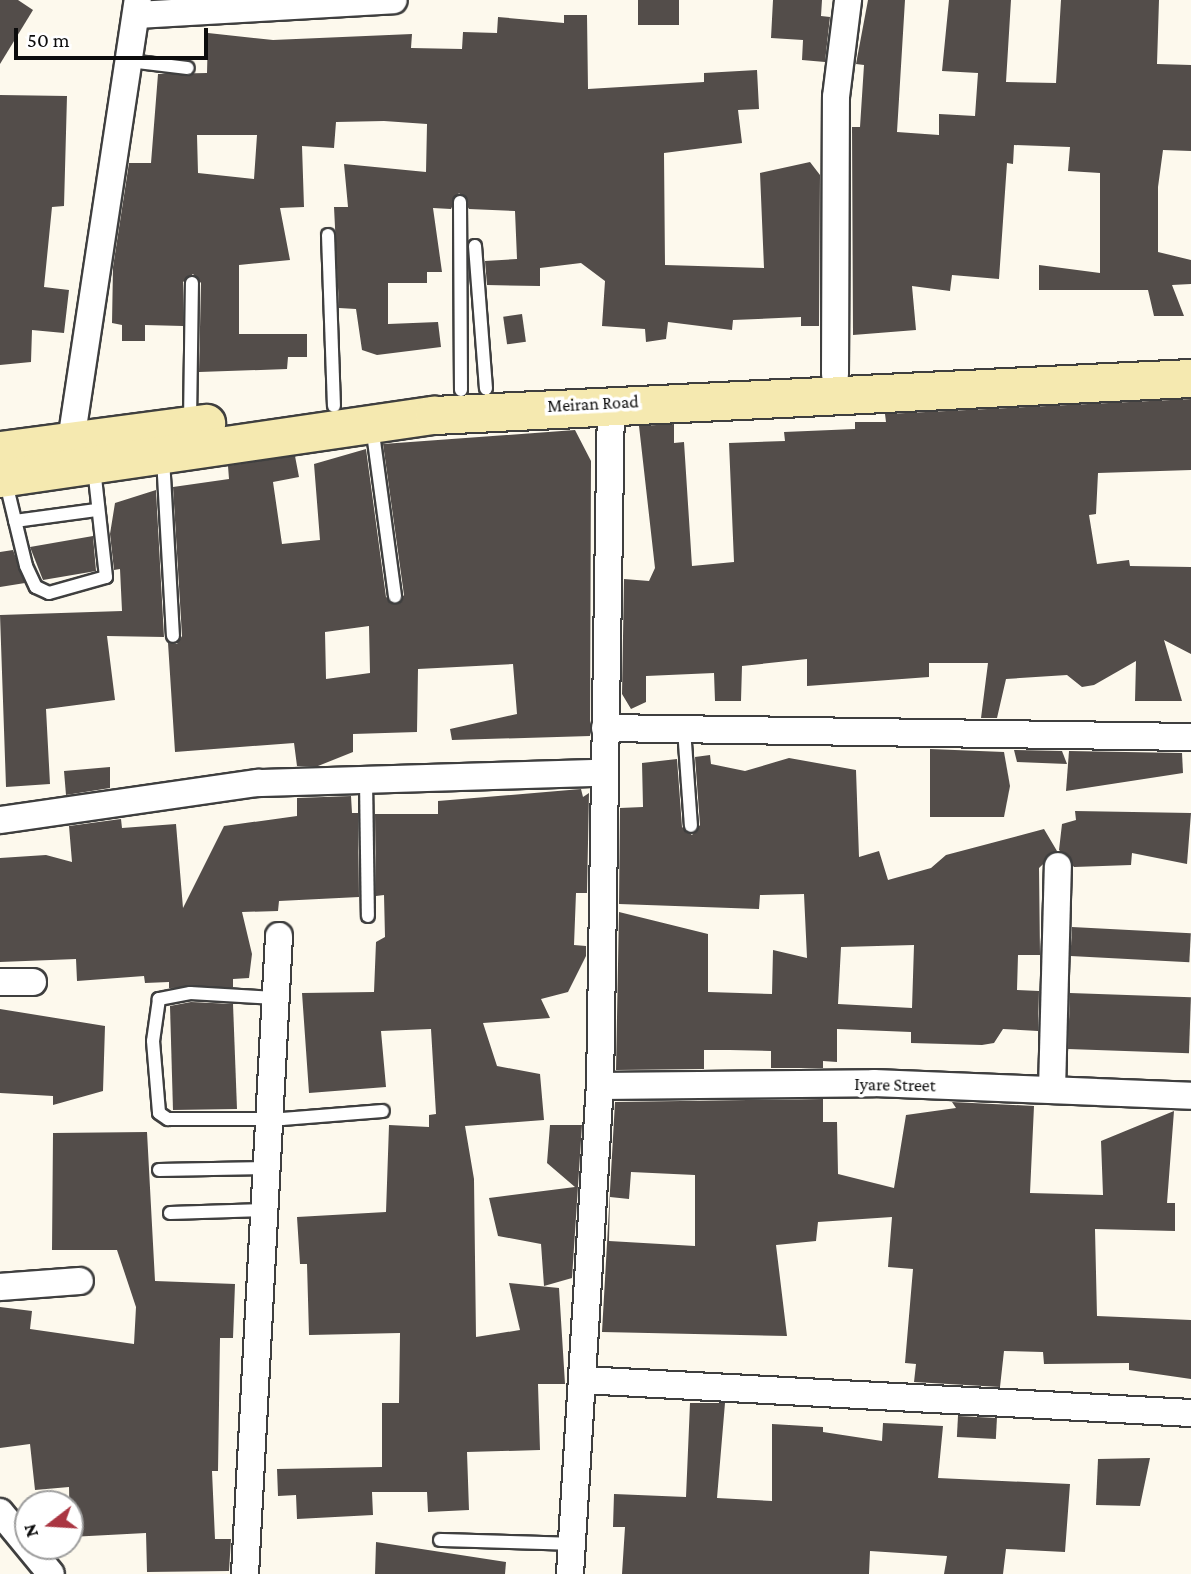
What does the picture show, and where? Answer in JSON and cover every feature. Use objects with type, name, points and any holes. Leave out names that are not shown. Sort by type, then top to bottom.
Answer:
[{"type":"main road","name":"Meiran Road","points":[[2,464],[82,453],[190,425],[473,390],[1191,357]]},
{"type":"main road","name":"Meiran Road","points":[[82,453],[163,455],[371,424],[611,403],[1191,378]]},
{"type":"street","points":[[82,453],[137,7],[394,0]]},
{"type":"street","points":[[835,374],[836,97],[848,0]]},
{"type":"street","points":[[570,1574],[600,1086],[611,403]]},
{"type":"street","points":[[605,728],[1191,737]]},
{"type":"street","points":[[0,820],[228,785],[604,773]]},
{"type":"street","points":[[1052,1090],[1058,866]]},
{"type":"street","points":[[245,1574],[279,936]]},
{"type":"street","points":[[0,982],[33,982]]},
{"type":"street","name":"Iyare Street","points":[[600,1086],[874,1083],[1191,1096]]},
{"type":"street","points":[[0,1287],[80,1282]]},
{"type":"street","points":[[583,1380],[1191,1413]]},
{"type":"street","points":[[0,1512],[51,1574]]},
{"type":"lane","points":[[129,61],[188,68]]},
{"type":"lane","points":[[460,202],[473,390]]},
{"type":"lane","points":[[328,235],[334,406]]},
{"type":"lane","points":[[473,390],[475,246]]},
{"type":"lane","points":[[190,425],[192,283]]},
{"type":"lane","points":[[371,424],[395,596]]},
{"type":"lane","points":[[2,464],[15,521],[36,587],[48,593],[106,577],[96,510],[82,453]]},
{"type":"lane","points":[[163,455],[173,636]]},
{"type":"lane","points":[[15,521],[96,510]]},
{"type":"lane","points":[[684,729],[691,826]]},
{"type":"lane","points":[[366,780],[368,916]]},
{"type":"lane","points":[[275,998],[167,994],[156,1005],[153,1041],[156,1105],[168,1119],[269,1118],[383,1111]]},
{"type":"lane","points":[[159,1170],[266,1168]]},
{"type":"lane","points":[[170,1213],[264,1210]]},
{"type":"lane","points":[[440,1540],[571,1544]]},
{"type":"building","points":[[0,0],[18,0],[33,10],[0,64]]},
{"type":"building","points":[[638,0],[679,0],[679,25],[638,25]]},
{"type":"building","points":[[773,0],[822,0],[821,16],[830,17],[825,62],[802,60],[803,40],[771,38]]},
{"type":"building","points":[[868,0],[905,0],[897,132],[939,135],[939,114],[975,116],[978,73],[942,71],[949,0],[1011,0],[1006,82],[1056,83],[1061,0],[1159,0],[1157,64],[1191,65],[1191,151],[1163,150],[1158,187],[1158,252],[1191,260],[1191,284],[1172,285],[1184,316],[1154,316],[1148,290],[1039,290],[1039,265],[1100,273],[1100,173],[1068,171],[1070,147],[1014,145],[1013,164],[1007,163],[999,279],[952,275],[950,291],[912,286],[916,330],[853,335],[852,127],[860,127],[864,65],[856,64]]},
{"type":"building","points":[[564,15],[587,15],[588,89],[704,82],[704,73],[757,70],[759,109],[738,110],[742,143],[664,153],[665,265],[764,268],[760,173],[810,162],[820,175],[819,326],[801,326],[801,317],[733,320],[732,330],[668,322],[666,339],[646,342],[645,329],[602,326],[605,281],[581,263],[540,268],[540,286],[487,285],[485,261],[517,259],[515,211],[469,209],[459,193],[451,209],[433,208],[442,272],[427,272],[427,283],[388,283],[388,324],[438,322],[441,347],[377,355],[362,350],[356,309],[339,308],[334,207],[348,207],[344,164],[426,172],[427,124],[336,122],[334,148],[302,146],[304,207],[280,208],[290,260],[239,265],[239,334],[307,334],[307,357],[288,357],[287,369],[199,372],[201,283],[193,274],[183,282],[183,326],[145,325],[145,341],[122,341],[122,325],[112,323],[113,267],[129,163],[151,163],[158,74],[207,73],[208,33],[273,40],[412,34],[411,48],[462,49],[463,32],[497,33],[498,17],[564,23]],"holes":[[[197,135],[257,135],[254,179],[198,173]]]},
{"type":"building","points":[[0,95],[67,96],[64,206],[52,207],[44,287],[69,290],[64,333],[32,330],[31,362],[0,365]]},
{"type":"building","points":[[522,314],[526,342],[507,344],[503,317]]},
{"type":"building","points":[[1191,399],[1191,470],[1098,473],[1096,514],[1089,515],[1097,564],[1129,560],[1130,566],[1191,567],[1191,654],[1164,640],[1182,701],[1135,701],[1136,661],[1094,685],[1082,687],[1067,675],[1006,679],[997,718],[981,718],[988,663],[929,663],[929,677],[807,686],[807,659],[742,666],[741,701],[715,701],[714,673],[646,676],[646,702],[631,709],[622,694],[624,579],[649,581],[655,568],[639,426],[674,424],[674,443],[684,442],[692,566],[734,562],[729,443],[785,441],[784,432],[855,429],[855,422],[886,422],[885,414]]},
{"type":"building","points":[[575,430],[591,461],[590,736],[452,740],[450,729],[517,714],[513,664],[418,669],[417,732],[353,734],[353,752],[318,766],[297,766],[294,743],[175,752],[168,643],[177,644],[182,636],[173,487],[229,479],[228,466],[295,456],[299,477],[273,482],[282,544],[320,540],[314,464],[366,449],[386,597],[397,604],[404,595],[383,444]],"holes":[[[369,626],[370,673],[326,679],[325,632]]]},
{"type":"building","points":[[156,490],[164,637],[107,636],[115,700],[46,709],[50,784],[6,787],[0,615],[122,611],[120,569],[114,570],[110,534],[115,503]]},
{"type":"building","points":[[93,536],[96,571],[43,580],[30,547]]},
{"type":"building","points":[[13,550],[25,583],[0,587],[0,552]]},
{"type":"building","points":[[930,749],[1004,752],[1010,786],[1004,817],[930,817]]},
{"type":"building","points":[[1014,750],[1062,751],[1067,764],[1017,762]]},
{"type":"building","points":[[1069,751],[1182,753],[1183,773],[1066,791]]},
{"type":"building","points":[[710,755],[711,764],[745,771],[789,758],[856,770],[859,857],[879,851],[888,880],[931,868],[946,855],[1044,829],[1057,851],[1039,868],[1040,955],[1018,955],[1017,990],[1039,991],[1038,1031],[1003,1029],[994,1043],[982,1045],[911,1043],[911,1032],[837,1029],[837,1062],[823,1061],[823,1068],[771,1068],[771,1051],[704,1050],[704,1069],[616,1070],[619,912],[708,934],[708,992],[772,994],[773,950],[807,958],[804,894],[760,895],[759,909],[619,904],[620,808],[643,807],[642,763],[677,759],[682,827],[692,835],[700,825],[695,757]],"holes":[[[914,945],[912,1008],[838,1004],[841,947]]]},
{"type":"building","points":[[110,767],[110,788],[66,795],[64,771]]},
{"type":"building","points":[[581,789],[583,797],[589,793],[587,893],[576,893],[574,945],[586,946],[586,956],[568,992],[541,999],[550,1018],[483,1023],[497,1066],[540,1074],[544,1120],[465,1126],[474,1179],[476,1337],[520,1330],[509,1283],[559,1288],[565,1384],[538,1384],[540,1450],[467,1452],[469,1510],[428,1512],[427,1492],[372,1492],[373,1515],[297,1519],[296,1495],[278,1496],[277,1469],[382,1467],[382,1403],[399,1403],[400,1333],[309,1335],[307,1264],[300,1264],[297,1217],[386,1212],[389,1125],[429,1127],[429,1115],[436,1114],[431,1029],[381,1031],[386,1087],[309,1093],[302,993],[374,992],[376,942],[385,937],[384,895],[376,896],[375,814],[438,814],[438,801]]},
{"type":"building","points":[[351,796],[352,813],[358,813],[359,897],[279,901],[278,911],[242,912],[252,954],[249,978],[233,979],[233,987],[169,988],[169,982],[145,983],[144,976],[77,981],[76,959],[0,962],[0,858],[46,855],[72,862],[69,826],[121,819],[122,828],[176,824],[183,908],[224,826],[297,816],[297,798]]},
{"type":"building","points":[[1075,811],[1191,813],[1187,864],[1132,853],[1131,865],[1074,867],[1059,850],[1062,824],[1076,820]]},
{"type":"building","points":[[1072,927],[1191,933],[1189,962],[1070,956]]},
{"type":"building","points":[[1070,993],[1191,997],[1189,1053],[1068,1049]]},
{"type":"building","points":[[191,1002],[233,1004],[237,1109],[173,1110],[170,1006]]},
{"type":"building","points":[[0,1009],[105,1026],[103,1091],[53,1105],[53,1096],[0,1093]]},
{"type":"building","points":[[823,1099],[823,1122],[837,1122],[838,1174],[894,1188],[906,1115],[956,1108],[952,1102],[1034,1106],[1030,1193],[1103,1195],[1101,1141],[1174,1111],[1167,1203],[1175,1203],[1175,1231],[1095,1229],[1097,1316],[1191,1320],[1191,1379],[1129,1370],[1129,1363],[1044,1364],[1043,1352],[1004,1351],[1000,1387],[914,1382],[916,1364],[905,1363],[913,1269],[888,1267],[892,1217],[818,1222],[816,1241],[776,1245],[787,1336],[602,1332],[615,1102]],"holes":[[[631,1172],[695,1175],[695,1246],[609,1241],[610,1197],[629,1199]]]},
{"type":"building","points":[[550,1125],[582,1125],[572,1278],[544,1286],[541,1244],[498,1236],[489,1198],[575,1187],[547,1163]]},
{"type":"building","points":[[147,1132],[155,1281],[235,1284],[233,1338],[220,1338],[218,1471],[212,1471],[215,1539],[231,1539],[229,1571],[147,1572],[146,1533],[84,1536],[84,1490],[69,1490],[69,1487],[35,1490],[30,1444],[0,1448],[0,1307],[32,1311],[30,1329],[134,1344],[136,1307],[117,1250],[52,1250],[53,1133]]},
{"type":"building","points":[[690,1403],[725,1403],[717,1498],[772,1501],[772,1424],[823,1427],[823,1432],[882,1441],[883,1423],[943,1426],[938,1478],[1070,1484],[1065,1552],[1006,1549],[1003,1574],[944,1574],[947,1556],[870,1551],[869,1574],[622,1574],[625,1527],[613,1527],[614,1494],[686,1497]]},
{"type":"building","points":[[958,1416],[997,1418],[996,1439],[957,1437]]},
{"type":"building","points":[[1150,1458],[1140,1506],[1096,1505],[1098,1459]]},
{"type":"building","points":[[376,1542],[506,1562],[505,1574],[375,1574]]}]
